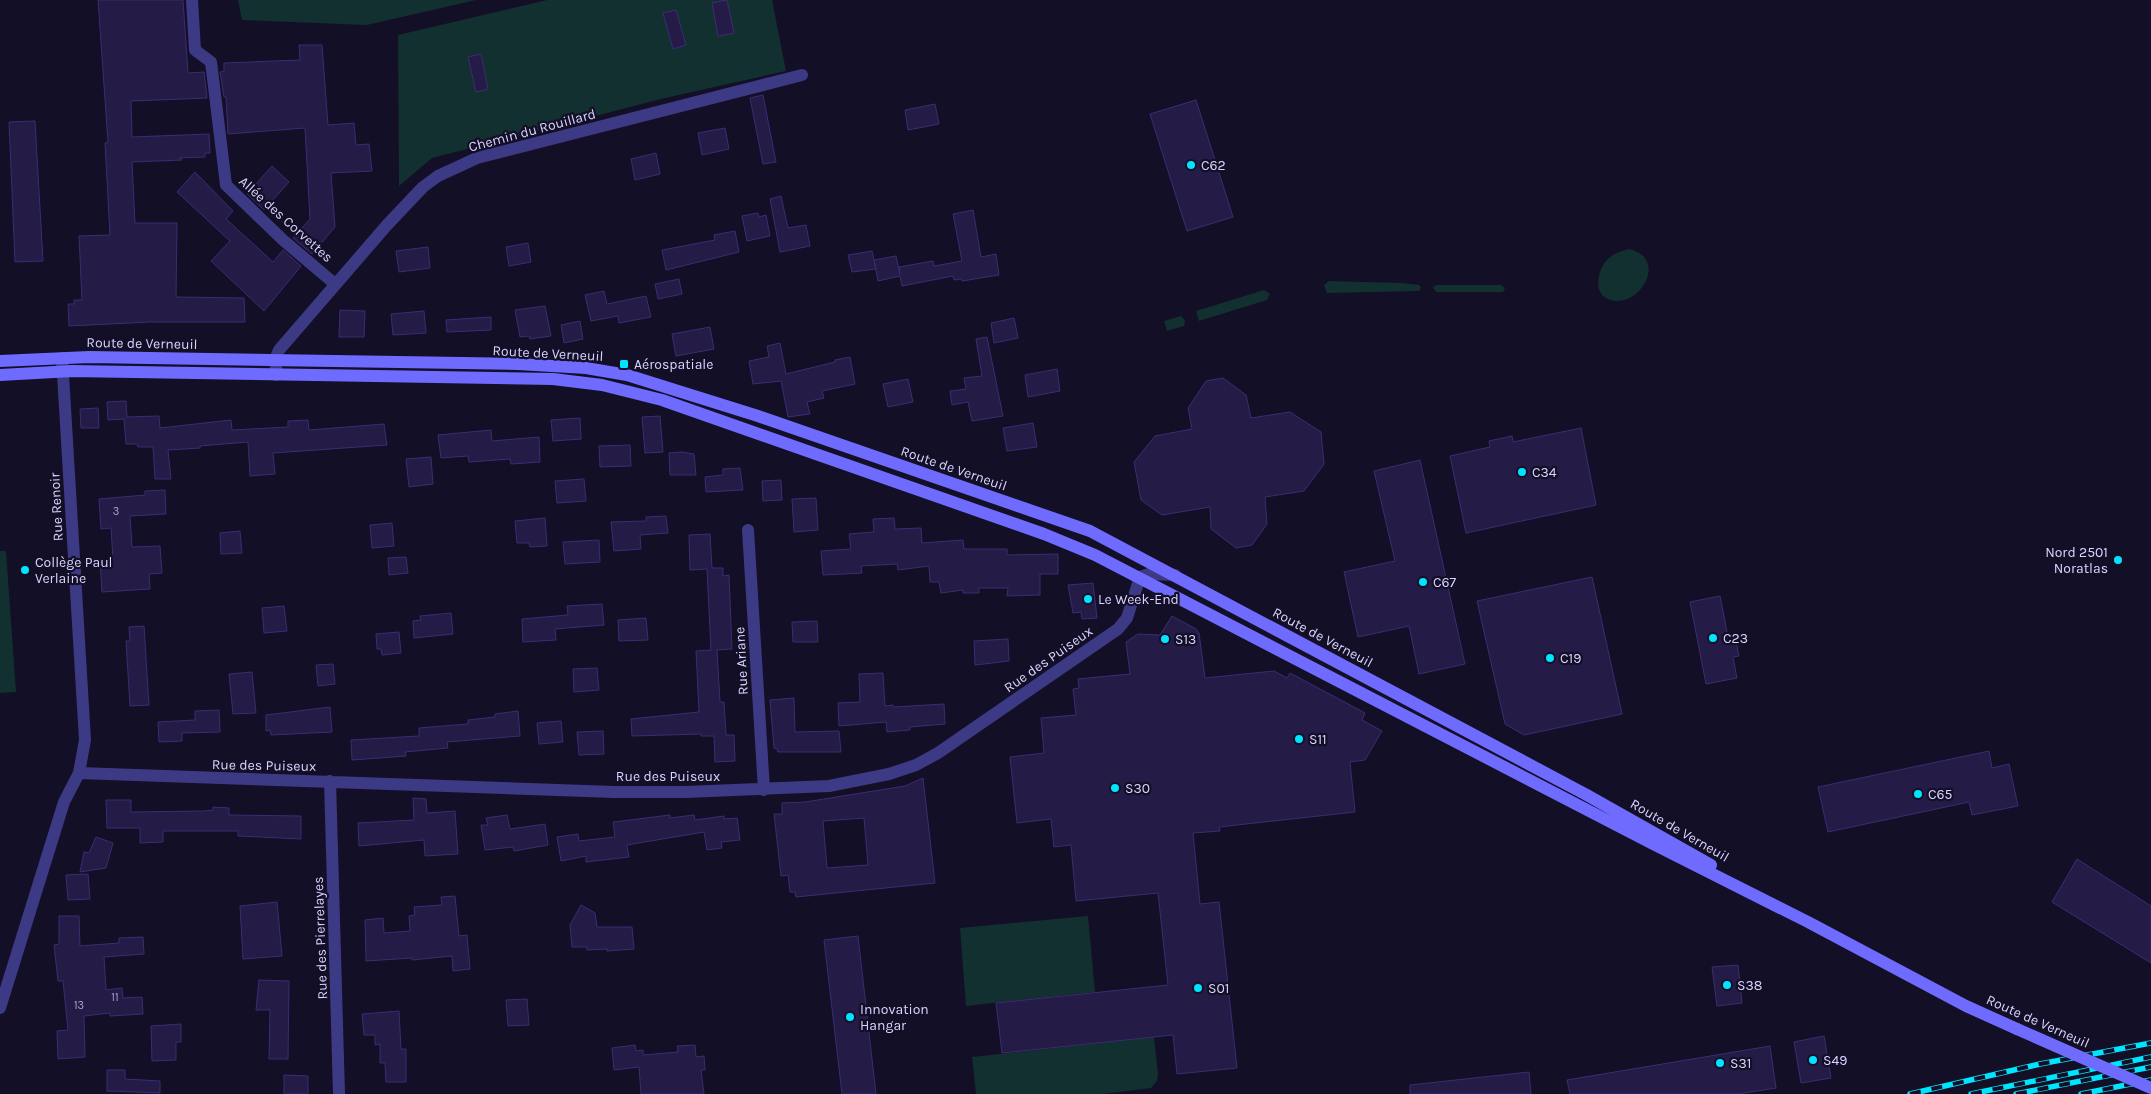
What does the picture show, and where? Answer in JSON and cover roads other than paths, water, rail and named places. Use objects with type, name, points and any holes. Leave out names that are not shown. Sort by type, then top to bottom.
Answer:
[{"type":"main road","name":"Route de Verneuil","points":[[0,361],[62,358],[561,366],[627,375],[758,416],[1080,527],[1177,575],[1634,820],[1808,922]]},
{"type":"main road","name":"Route de Verneuil","points":[[0,375],[62,371],[553,379],[602,385],[635,392],[1044,534],[1095,554],[1645,840],[1808,922],[1966,1006],[2151,1088]]},
{"type":"street","name":"Allée des Corvettes","points":[[192,0],[195,50],[211,62],[226,185],[283,240],[335,284]]},
{"type":"street","name":"Chemin du Rouillard","points":[[276,360],[279,350],[335,284],[423,187],[438,176],[477,158],[802,76]]},
{"type":"street","name":"Rue Renoir","points":[[0,1008],[64,802],[79,773],[85,740],[62,358]]},
{"type":"street","points":[[276,360],[276,375]]},
{"type":"street","name":"Rue Ariane","points":[[748,530],[764,790]]},
{"type":"street","points":[[1140,577],[1149,574],[1177,575]]},
{"type":"street","name":"Rue des Puiseux","points":[[79,773],[614,792],[800,789],[866,781],[916,765],[938,753],[1118,629],[1127,618],[1140,577]]},
{"type":"street","name":"Rue des Pierrelayes","points":[[330,781],[339,1094]]},
{"type":"railway","points":[[1910,1094],[2040,1064],[2151,1043]]},
{"type":"railway","points":[[1971,1094],[2151,1057]]},
{"type":"railway","points":[[2016,1094],[2151,1067]]},
{"type":"railway","points":[[2081,1094],[2151,1080]]},
{"type":"place","name":"C62","points":[[1191,165]]},
{"type":"place","name":"Aérospatiale","points":[[624,364]]},
{"type":"place","name":"C34","points":[[1522,472]]},
{"type":"place","name":"Nord 2501 Noratlas","points":[[2118,560]]},
{"type":"place","name":"Collège Paul Verlaine","points":[[25,570]]},
{"type":"place","name":"C67","points":[[1423,582]]},
{"type":"place","name":"Le Week-End","points":[[1088,599]]},
{"type":"place","name":"C23","points":[[1713,638]]},
{"type":"place","name":"S13","points":[[1165,639]]},
{"type":"place","name":"C19","points":[[1550,658]]},
{"type":"place","name":"S11","points":[[1299,739]]},
{"type":"place","name":"S30","points":[[1115,788]]},
{"type":"place","name":"C65","points":[[1918,794]]},
{"type":"place","name":"S38","points":[[1727,985]]},
{"type":"place","name":"S01","points":[[1198,988]]},
{"type":"place","name":"Innovation Hangar","points":[[850,1017]]},
{"type":"place","name":"S49","points":[[1813,1060]]},
{"type":"place","name":"S31","points":[[1720,1063]]}]
